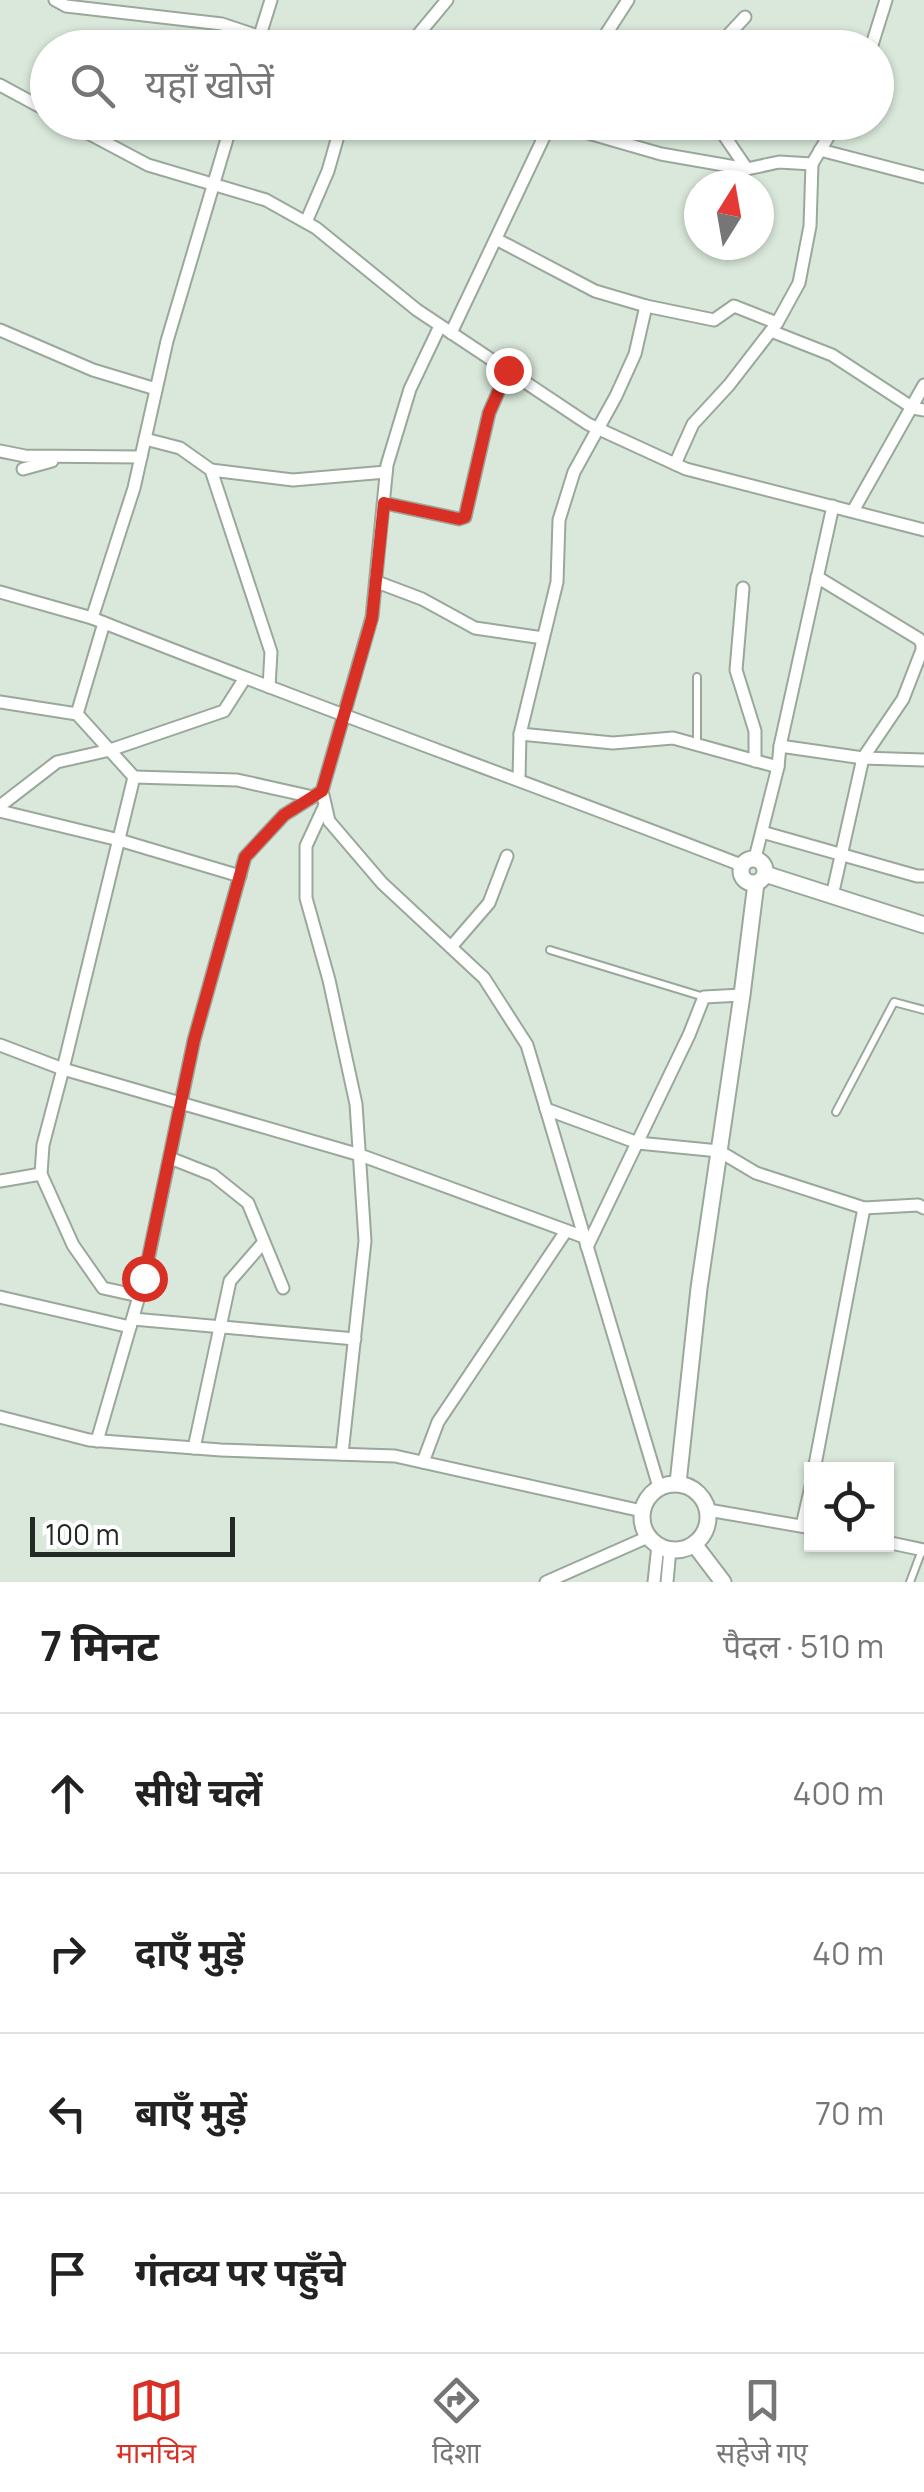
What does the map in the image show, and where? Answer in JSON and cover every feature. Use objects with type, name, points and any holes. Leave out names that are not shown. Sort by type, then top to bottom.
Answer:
[{"type":"street","points":[[56,0],[66,6],[129,6],[222,24],[235,30]]},
{"type":"street","points":[[261,30],[270,0]]},
{"type":"street","points":[[422,30],[448,0]]},
{"type":"street","points":[[609,30],[628,0]]},
{"type":"street","points":[[877,30],[886,0]]},
{"type":"street","points":[[733,30],[745,17]]},
{"type":"street","points":[[0,84],[30,101]]},
{"type":"street","points":[[101,140],[148,165],[266,200],[306,222],[417,310],[598,428],[686,469],[924,530]]},
{"type":"street","points":[[77,714],[167,340],[226,140]]},
{"type":"street","points":[[306,222],[337,140]]},
{"type":"street","points":[[342,1454],[366,1241],[356,1104],[329,980],[306,898],[306,846],[372,618],[386,472],[410,389],[496,239],[543,140]]},
{"type":"street","points":[[611,140],[661,154],[747,169],[780,162],[812,164]]},
{"type":"street","points":[[727,140],[747,169]]},
{"type":"street","points":[[675,464],[693,424],[730,386],[774,327],[799,283],[810,226],[812,164],[826,140]]},
{"type":"street","points":[[820,150],[924,177]]},
{"type":"street","points":[[496,239],[595,291],[646,306],[714,320],[734,306],[832,355],[918,409]]},
{"type":"street","points":[[519,779],[520,734],[557,582],[559,520],[574,472],[635,354],[646,306]]},
{"type":"street","points":[[0,330],[93,370],[156,389]]},
{"type":"street","points":[[384,503],[465,517],[489,413],[508,370]]},
{"type":"street","points":[[853,512],[918,409],[924,386]]},
{"type":"street","points":[[145,439],[180,448],[211,470],[294,480],[386,472]]},
{"type":"street","points":[[0,451],[26,456],[141,457]]},
{"type":"street","points":[[22,468],[68,456]]},
{"type":"street","points":[[211,470],[272,652],[268,687]]},
{"type":"street","points":[[833,506],[762,832],[740,873],[744,880],[760,878],[924,925]]},
{"type":"street","points":[[817,577],[922,644],[903,699],[862,758],[832,896]]},
{"type":"street","points":[[377,582],[422,598],[474,628],[543,638]]},
{"type":"street","points":[[742,588],[736,670],[755,731],[755,760]]},
{"type":"street","points":[[0,592],[98,621],[344,716],[748,862]]},
{"type":"street","points":[[0,809],[57,762],[110,750],[224,711],[246,678]]},
{"type":"street","points":[[0,702],[77,714],[134,778],[237,780],[320,797]]},
{"type":"street","points":[[520,734],[602,742],[672,738],[778,767]]},
{"type":"street","points":[[780,746],[862,758],[924,760]]},
{"type":"street","points":[[134,778],[42,1145],[41,1174],[73,1245],[102,1288],[139,1296]]},
{"type":"street","points":[[97,1441],[139,1296],[194,1040],[245,857],[284,815],[320,797]]},
{"type":"street","points":[[320,797],[329,821],[382,883],[484,978],[526,1045],[659,1487]]},
{"type":"street","points":[[0,809],[240,876]]},
{"type":"street","points":[[762,832],[924,876]]},
{"type":"street","points":[[451,947],[489,903],[507,856]]},
{"type":"street","points":[[678,1483],[699,1288],[760,878]]},
{"type":"street","points":[[585,1242],[638,1143],[704,996],[742,995]]},
{"type":"street","points":[[0,1045],[64,1069],[360,1155],[566,1231],[585,1242]]},
{"type":"street","points":[[546,1109],[638,1143],[719,1152],[756,1173],[864,1208],[924,1208]]},
{"type":"street","points":[[170,1158],[213,1175],[248,1204],[283,1288]]},
{"type":"street","points":[[0,1181],[41,1174]]},
{"type":"street","points":[[816,1462],[864,1208]]},
{"type":"street","points":[[423,1462],[438,1422],[566,1231]]},
{"type":"street","points":[[194,1448],[230,1281],[263,1243]]},
{"type":"street","points":[[0,1297],[131,1323],[355,1339]]},
{"type":"street","points":[[0,1417],[97,1441],[395,1456],[642,1510]]},
{"type":"street","points":[[546,1582],[659,1544],[682,1549],[694,1544],[708,1523],[708,1510],[691,1487],[678,1483],[659,1487],[642,1510],[642,1524],[659,1544],[667,1582]]},
{"type":"street","points":[[708,1510],[804,1526]]},
{"type":"street","points":[[654,1582],[659,1544]]},
{"type":"street","points":[[694,1544],[723,1582]]},
{"type":"street","points":[[894,1544],[923,1549]]},
{"type":"lane","points":[[697,677],[697,745]]},
{"type":"lane","points":[[550,950],[704,996]]},
{"type":"lane","points":[[836,1112],[894,1002],[924,1010]]},
{"type":"lane","points":[[910,1582],[923,1549]]},
{"type":"route","points":[[144,1278],[194,1040],[245,857],[284,815],[322,791],[372,618],[384,503],[465,517],[489,413],[508,370]]}]
